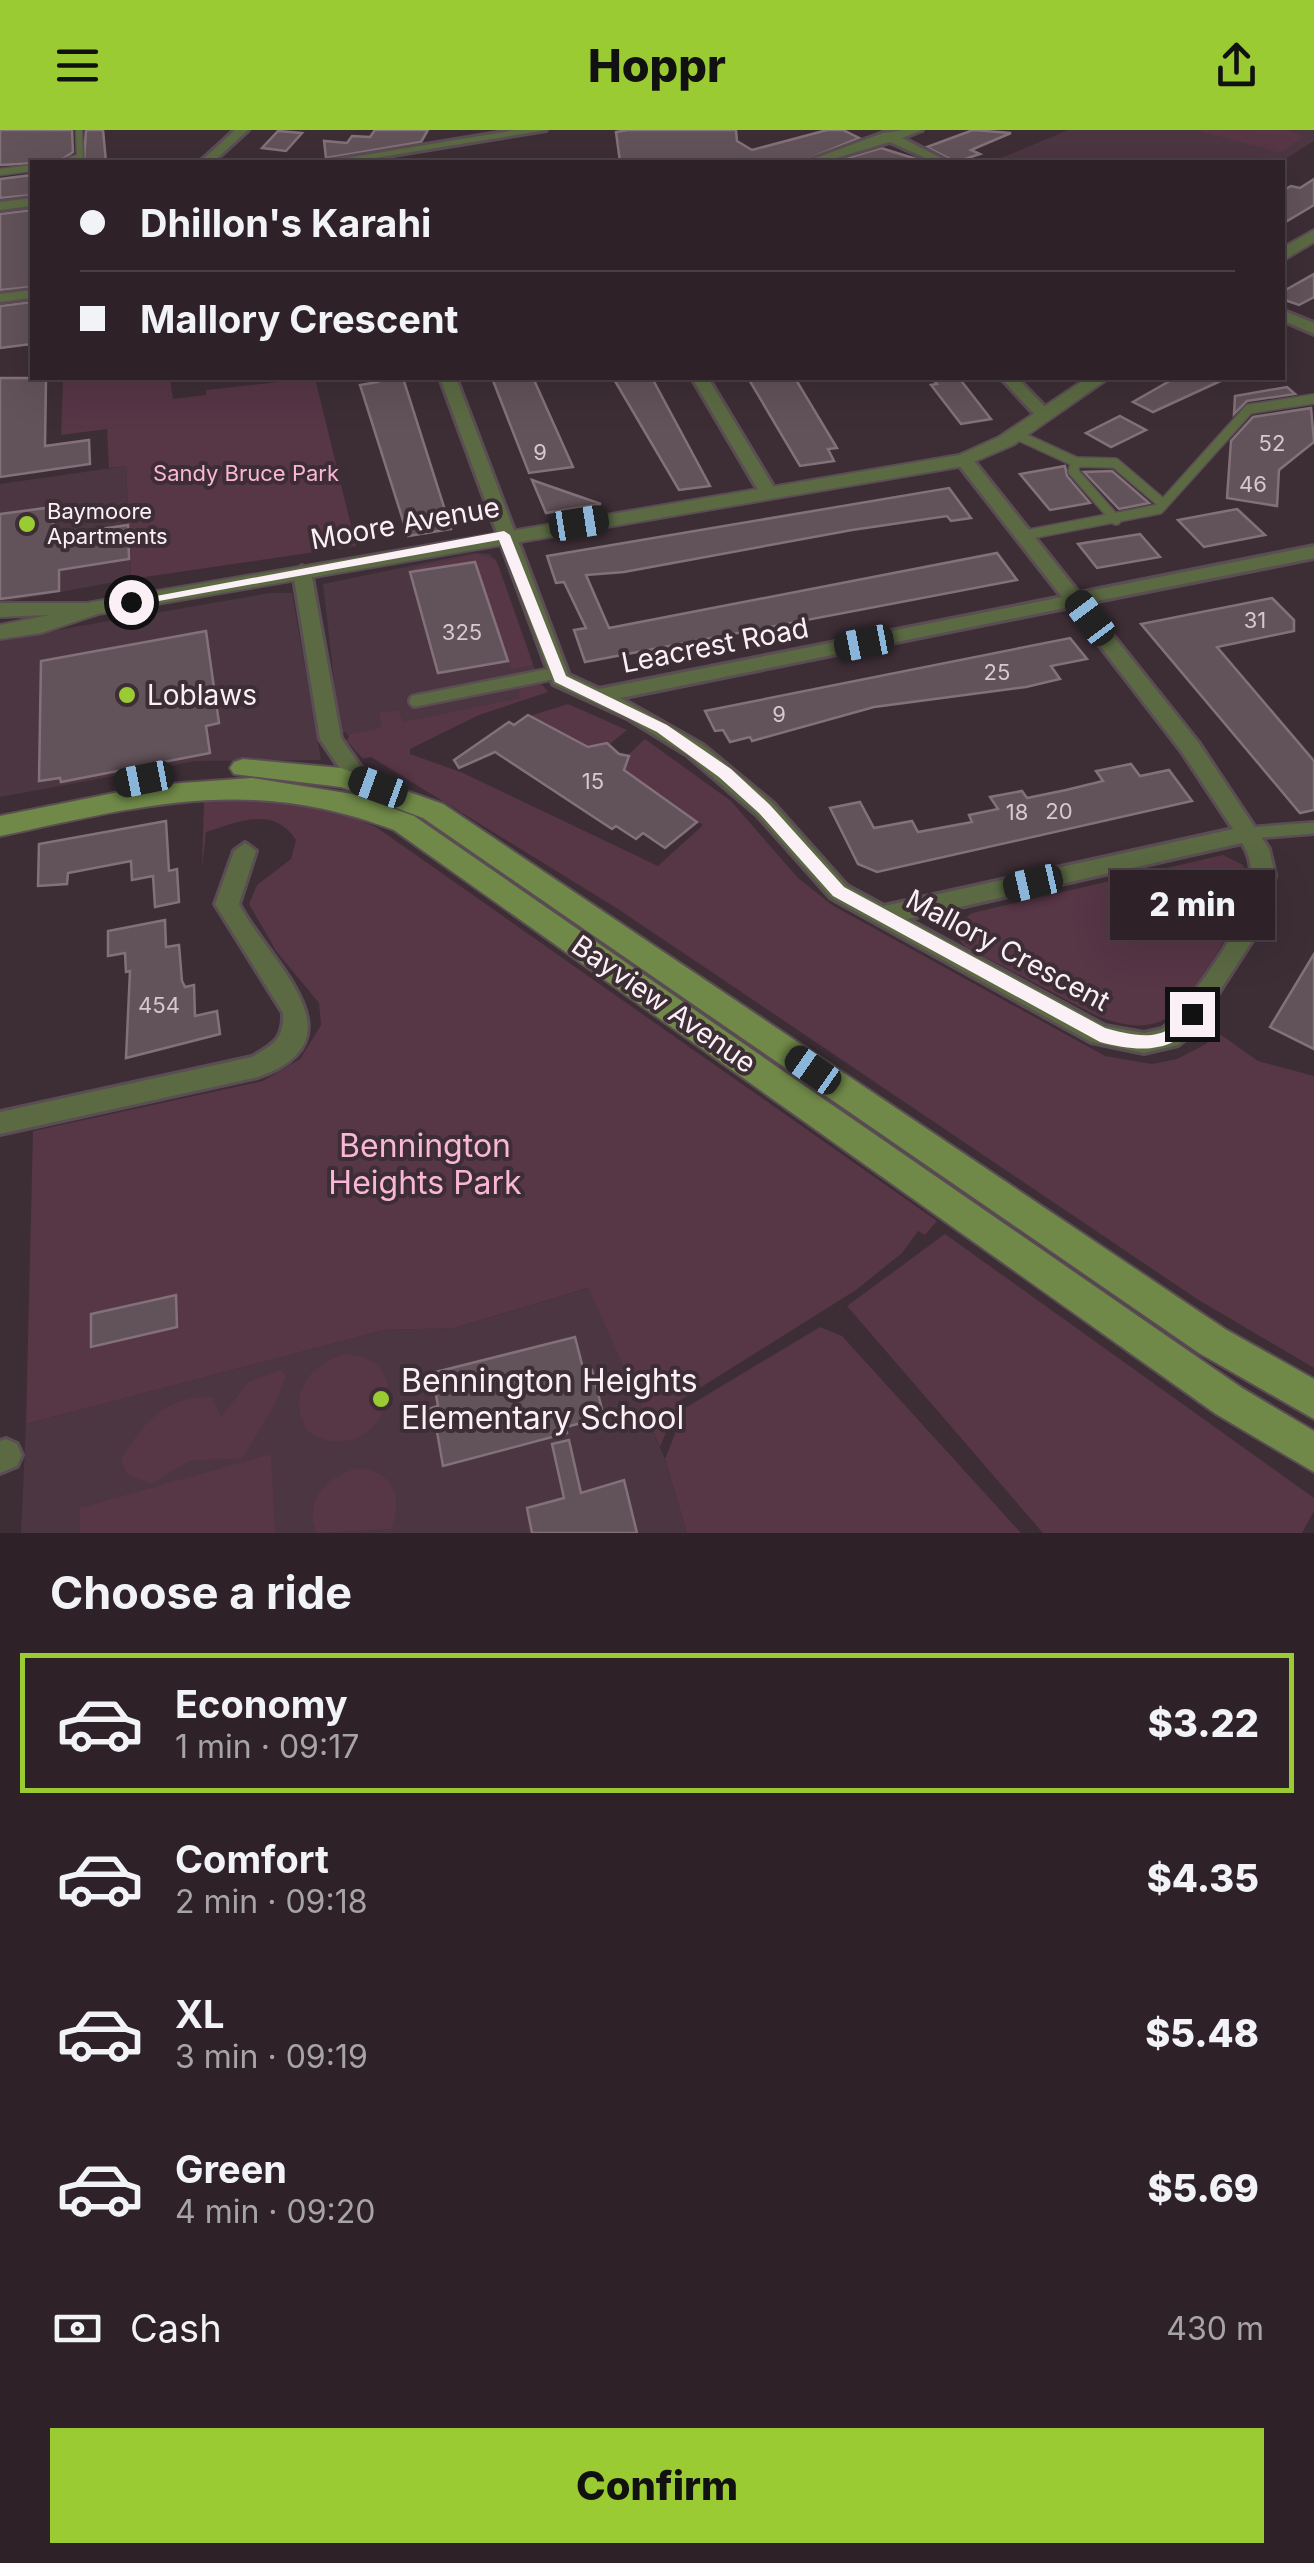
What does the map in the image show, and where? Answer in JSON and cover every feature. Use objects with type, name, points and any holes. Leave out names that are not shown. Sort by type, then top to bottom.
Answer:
[{"type":"main road","name":"Bayview Avenue","points":[[0,806],[176,772],[227,768],[281,768],[359,780],[398,794],[466,832],[1212,1341],[1314,1400]]},
{"type":"main road","name":"Bayview Avenue","points":[[0,826],[220,786],[308,790],[355,802],[404,823],[1229,1401],[1314,1454]]},
{"type":"street","points":[[208,160],[242,130]]},
{"type":"street","points":[[339,160],[471,136],[540,130]]},
{"type":"street","points":[[872,130],[938,160]]},
{"type":"street","points":[[818,160],[916,130]]},
{"type":"street","points":[[454,160],[471,136]]},
{"type":"street","points":[[0,206],[30,202]]},
{"type":"street","points":[[1285,254],[1314,235]]},
{"type":"street","points":[[0,298],[30,294]]},
{"type":"street","points":[[1285,315],[1314,328]]},
{"type":"street","points":[[449,380],[556,674]]},
{"type":"street","points":[[701,380],[767,492]]},
{"type":"street","points":[[1011,380],[1043,414]]},
{"type":"street","name":"Moore Avenue","points":[[0,632],[42,626],[94,608],[504,535],[964,460],[1015,434],[1096,380]]},
{"type":"street","name":"Mallory Crescent","points":[[556,674],[571,686],[662,728],[725,773],[765,809],[838,892],[1077,1025],[1117,1040],[1158,1041],[1183,1027],[1256,916],[1263,875],[1258,849],[1190,747],[964,460]]},
{"type":"street","name":"Leacrest Road","points":[[598,696],[1314,552]]},
{"type":"street","points":[[302,572],[331,738],[359,780]]},
{"type":"street","name":"Moore Avenue","points":[[0,610],[40,605],[94,608]]},
{"type":"street","name":"Mallory Crescent","points":[[880,916],[1249,832]]},
{"type":"street","points":[[0,1123],[258,1066],[276,1059],[294,1044],[300,1028],[297,1008],[248,944],[227,904],[245,851]]},
{"type":"lane","points":[[71,160],[80,157],[79,130]]},
{"type":"lane","points":[[0,172],[30,168]]},
{"type":"lane","points":[[1025,535],[1159,509],[1250,410],[1314,399]]},
{"type":"lane","points":[[1015,434],[1076,462],[1098,458],[1120,463],[1162,503]]},
{"type":"lane","points":[[1076,462],[1073,471],[1116,520]]},
{"type":"lane","points":[[415,700],[556,674]]},
{"type":"lane","points":[[1249,832],[1314,828]]},
{"type":"shaded area","points":[[1068,130],[1314,130],[1314,141],[1283,160],[997,160]]},
{"type":"shaded area","points":[[126,466],[131,579],[0,603],[0,484]]},
{"type":"shaded area","points":[[474,553],[490,554],[498,564],[539,681],[547,690],[356,752],[346,732],[340,733],[323,584]]},
{"type":"shaded area","points":[[270,593],[292,593],[321,760],[196,761],[0,797],[0,640]]},
{"type":"shaded area","name":"Bennington Heights Elementary School","points":[[589,1288],[665,1459],[687,1533],[21,1533],[26,1424],[385,1330],[454,1328]]},
{"type":"green space","points":[[1195,130],[1284,130],[1305,136],[1281,153]]},
{"type":"green space","name":"Sandy Bruce Park","points":[[170,380],[173,399],[206,395],[206,390],[315,380],[356,546],[131,579],[126,466],[109,468],[107,429],[61,435],[63,381]]},
{"type":"green space","points":[[477,554],[496,560],[533,665],[511,670],[475,562],[414,571],[413,568]]},
{"type":"green space","points":[[541,684],[548,692],[479,715],[410,749],[410,754],[463,773],[658,866],[703,825],[627,777],[631,774],[622,769],[628,755],[645,739],[731,801],[798,878],[832,905],[1105,1056],[1152,1064],[1177,1059],[1206,1044],[1217,1032],[1258,1061],[1314,1076],[1314,1368],[1197,1299],[618,909],[371,757],[363,759],[347,741],[350,734],[381,728],[379,713],[398,710],[403,722],[520,698],[518,686]]},
{"type":"green space","points":[[568,704],[627,730],[610,744],[597,746],[592,755],[530,716]]},
{"type":"green space","name":"Bennington Heights Park","points":[[204,800],[300,805],[339,813],[376,827],[937,1221],[925,1235],[918,1231],[902,1253],[856,1290],[679,1401],[660,1447],[588,1288],[454,1328],[385,1330],[26,1424],[33,1131],[263,1081],[300,1059],[321,1025],[319,1003],[276,951],[249,904],[257,885],[291,859],[296,840],[287,829],[266,819],[231,824],[206,832],[202,869]]},
{"type":"green space","points":[[1223,855],[1243,865],[1247,888],[1241,908],[1199,981],[1175,1011],[1157,1023],[1131,1025],[1097,1016],[966,947],[956,937],[954,926],[972,913]]},
{"type":"green space","points":[[945,1234],[1314,1498],[1314,1511],[1302,1533],[1043,1533],[847,1306]]},
{"type":"green space","points":[[820,1327],[842,1336],[1021,1533],[687,1533],[665,1459],[685,1408]]},
{"type":"green space","points":[[345,1354],[371,1361],[384,1375],[388,1393],[383,1411],[371,1428],[354,1439],[333,1441],[309,1432],[299,1407],[300,1395],[311,1374]]},
{"type":"green space","points":[[280,1370],[286,1376],[273,1408],[242,1459],[191,1460],[151,1484],[127,1474],[121,1460],[157,1414],[181,1401],[212,1397],[221,1417],[248,1382]]},
{"type":"green space","points":[[271,1454],[275,1533],[80,1533],[80,1508]]},
{"type":"green space","points":[[361,1468],[382,1476],[393,1490],[396,1508],[391,1529],[317,1533],[313,1509],[322,1490],[339,1475]]},
{"type":"building","points":[[0,130],[72,130],[73,152],[61,160],[0,165]]},
{"type":"building","points":[[86,130],[103,130],[106,160],[84,160]]},
{"type":"building","points":[[375,130],[428,130],[421,142],[326,158],[324,141],[347,143],[352,136],[370,137]]},
{"type":"building","points":[[736,130],[737,141],[752,150],[827,130],[843,130],[859,138],[806,160],[620,160],[616,132]]},
{"type":"building","points":[[973,130],[1011,133],[971,150],[980,154],[962,160],[952,160],[927,147]]},
{"type":"building","points":[[278,131],[302,133],[286,151],[262,148]]},
{"type":"building","points":[[881,148],[920,160],[841,160]]},
{"type":"building","points":[[30,175],[30,195],[0,198],[0,179]]},
{"type":"building","points":[[1314,179],[1314,205],[1285,222],[1285,189],[1300,188]]},
{"type":"building","points":[[30,210],[30,287],[0,290],[0,214]]},
{"type":"building","points":[[1314,274],[1314,297],[1299,305],[1285,300],[1285,290]]},
{"type":"building","points":[[30,302],[30,344],[0,348],[0,306]]},
{"type":"building","points":[[0,378],[46,380],[45,446],[89,440],[90,464],[0,477]]},
{"type":"building","points":[[404,380],[451,529],[408,536],[360,385]]},
{"type":"building","points":[[493,380],[534,380],[573,467],[529,473]]},
{"type":"building","points":[[653,380],[710,486],[679,490],[615,381]]},
{"type":"building","points":[[749,380],[796,380],[837,448],[828,449],[834,461],[800,466]]},
{"type":"building","points":[[934,380],[961,380],[991,419],[961,424],[931,385],[937,384]]},
{"type":"building","points":[[1172,380],[1223,380],[1153,412],[1133,402]]},
{"type":"building","points":[[1287,387],[1295,394],[1247,401],[1234,414],[1235,396]]},
{"type":"building","points":[[1311,408],[1314,442],[1279,470],[1277,506],[1227,498],[1231,441],[1253,417]]},
{"type":"building","points":[[1120,416],[1146,430],[1111,447],[1086,433]]},
{"type":"building","points":[[1065,466],[1067,476],[1090,503],[1050,510],[1020,474]]},
{"type":"building","points":[[1112,471],[1149,503],[1119,509],[1084,472]]},
{"type":"building","points":[[532,480],[601,504],[546,513]]},
{"type":"building","points":[[949,488],[971,518],[951,521],[947,516],[852,530],[624,572],[586,575],[609,628],[997,553],[1017,580],[585,662],[574,630],[586,628],[564,582],[556,583],[547,556]]},
{"type":"building","points":[[53,507],[53,536],[128,525],[129,559],[59,570],[59,591],[0,599],[0,514]]},
{"type":"building","points":[[1237,509],[1265,535],[1204,547],[1178,520]]},
{"type":"building","points":[[1140,534],[1160,557],[1097,568],[1078,544]]},
{"type":"building","points":[[475,562],[508,661],[438,673],[410,572]]},
{"type":"building","points":[[1272,598],[1294,620],[1294,631],[1217,647],[1314,761],[1314,810],[1300,813],[1141,624]]},
{"type":"building","name":"Loblaws","points":[[206,631],[219,723],[206,726],[210,753],[61,782],[60,778],[39,781],[41,661]]},
{"type":"building","points":[[1070,638],[1087,659],[1051,666],[1060,679],[1026,687],[874,707],[752,741],[750,737],[730,742],[723,730],[715,731],[705,711]]},
{"type":"building","points":[[528,715],[588,747],[607,743],[619,754],[629,756],[624,770],[697,822],[665,848],[643,833],[636,839],[616,826],[612,829],[495,752],[459,768],[454,760],[509,722],[514,725]]},
{"type":"building","points":[[1131,764],[1140,776],[1169,770],[1192,801],[877,872],[858,864],[830,808],[860,802],[874,828],[912,821],[918,832],[972,822],[969,815],[998,809],[990,797],[1022,791],[1027,798],[1066,790],[1103,781],[1096,771]]},
{"type":"building","points":[[166,821],[169,871],[177,869],[179,902],[155,907],[153,876],[132,880],[131,861],[68,873],[67,884],[38,886],[39,844]]},
{"type":"building","points":[[165,920],[166,947],[179,945],[182,981],[185,987],[194,985],[195,1016],[217,1011],[220,1034],[126,1058],[130,971],[126,972],[125,953],[108,956],[108,931]]},
{"type":"building","points":[[1314,954],[1314,1049],[1270,1027]]},
{"type":"building","points":[[176,1295],[177,1327],[91,1347],[91,1314]]},
{"type":"building","name":"Bennington Heights Elementary School","points":[[575,1337],[584,1372],[592,1370],[604,1417],[566,1427],[567,1433],[443,1466],[436,1426],[428,1428],[425,1410],[438,1406],[432,1373]]},
{"type":"building","points":[[569,1440],[581,1493],[624,1480],[637,1533],[532,1533],[527,1508],[564,1498],[552,1444]]},
{"type":"place","name":"Baymoore Apartments","points":[[27,524]]},
{"type":"place","name":"Loblaws","points":[[127,695]]},
{"type":"place","name":"Bennington Heights Elementary School","points":[[381,1399]]},
{"type":"route","points":[[131,602],[504,535],[556,674],[571,686],[662,728],[725,773],[765,809],[838,892],[1077,1025],[1117,1040],[1144,1043],[1169,1038],[1177,1034],[1192,1014]]}]
